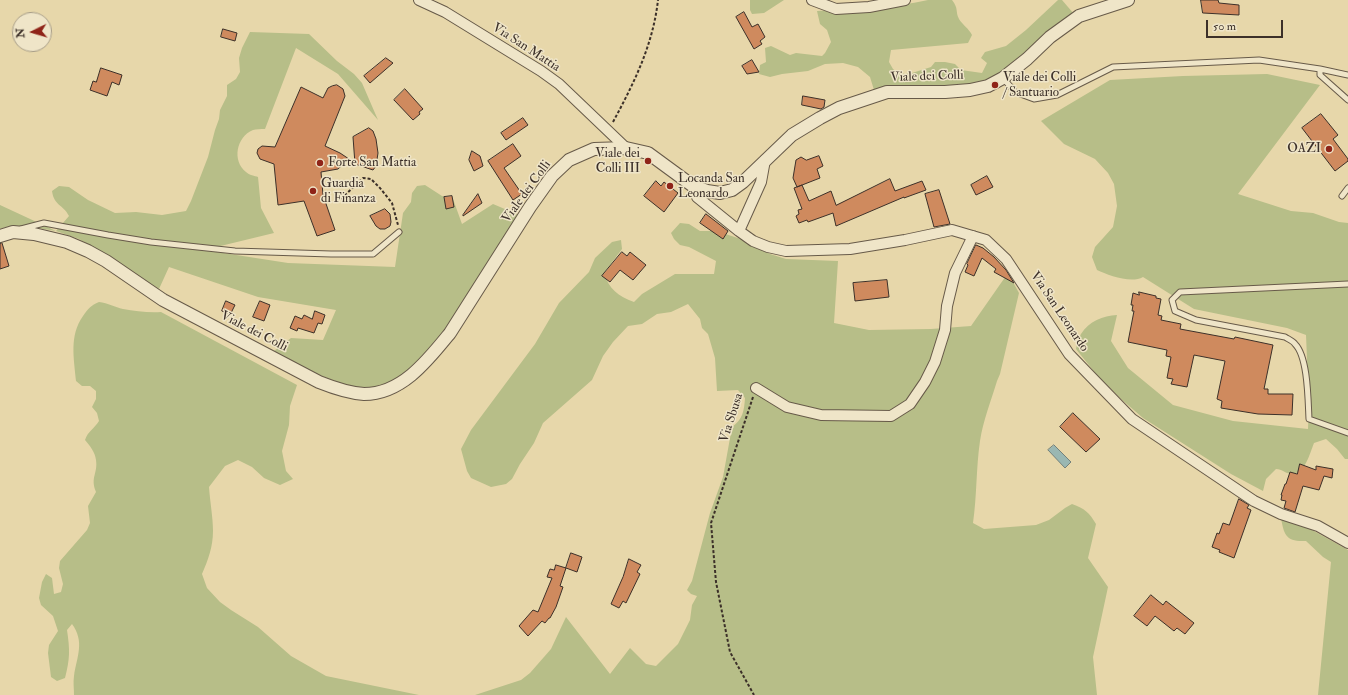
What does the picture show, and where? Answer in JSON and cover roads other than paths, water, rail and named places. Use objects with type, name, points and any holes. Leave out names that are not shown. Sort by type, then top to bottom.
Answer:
[{"type":"street","name":"Via San Mattia","points":[[419,0],[445,12],[541,71],[559,84],[626,148]]},
{"type":"street","points":[[812,0],[836,9],[869,7],[905,0]]},
{"type":"street","name":"Viale dei Colli","points":[[0,236],[13,232],[34,234],[67,242],[106,261],[163,300],[319,382],[350,392],[364,394],[378,392],[393,387],[408,378],[436,351],[450,333],[530,207],[552,176],[568,160],[594,149],[626,148],[648,153],[693,186],[707,191],[720,193],[732,190],[743,182],[792,135],[839,108],[887,92],[946,92],[970,90],[988,86],[1003,78],[1027,59],[1050,36],[1079,16],[1128,0]]},
{"type":"street","points":[[739,231],[761,182],[765,160]]},
{"type":"street","name":"Via San Leonardo","points":[[693,186],[697,198],[739,231],[763,245],[786,251],[850,249],[906,240],[952,230],[986,240],[1006,258],[1069,354],[1132,419],[1254,501],[1282,514],[1318,526],[1348,543]]},
{"type":"street","name":"Via Sbusa","points":[[756,388],[787,407],[821,415],[891,416],[910,404],[926,382],[935,362],[945,330],[947,306],[956,273],[973,236]]},
{"type":"lane","points":[[1003,78],[1015,92],[1034,99],[1057,95],[1112,67],[1259,60],[1320,69],[1348,75]]},
{"type":"lane","points":[[1320,69],[1320,75],[1348,100]]},
{"type":"lane","points":[[1342,196],[1348,188]]},
{"type":"lane","name":"Viale dei Colli","points":[[13,232],[44,223],[151,242],[235,250],[331,254],[373,254],[399,232]]},
{"type":"lane","points":[[1348,284],[1180,292],[1172,300],[1175,311],[1196,320],[1285,337],[1296,344],[1302,354],[1306,374],[1309,418],[1348,432]]},
{"type":"water","points":[[1054,445],[1071,462],[1065,468],[1048,450]]},
{"type":"place","name":"Viale dei Colli / Santuario","points":[[995,85]]},
{"type":"place","name":"OAZI","points":[[1329,149]]},
{"type":"place","name":"Viale dei Colli III","points":[[648,161]]},
{"type":"place","name":"Forte San Mattia","points":[[320,163]]},
{"type":"place","name":"Locanda San Leonardo","points":[[670,186]]},
{"type":"place","name":"Guardia di Finanza","points":[[313,191]]}]
